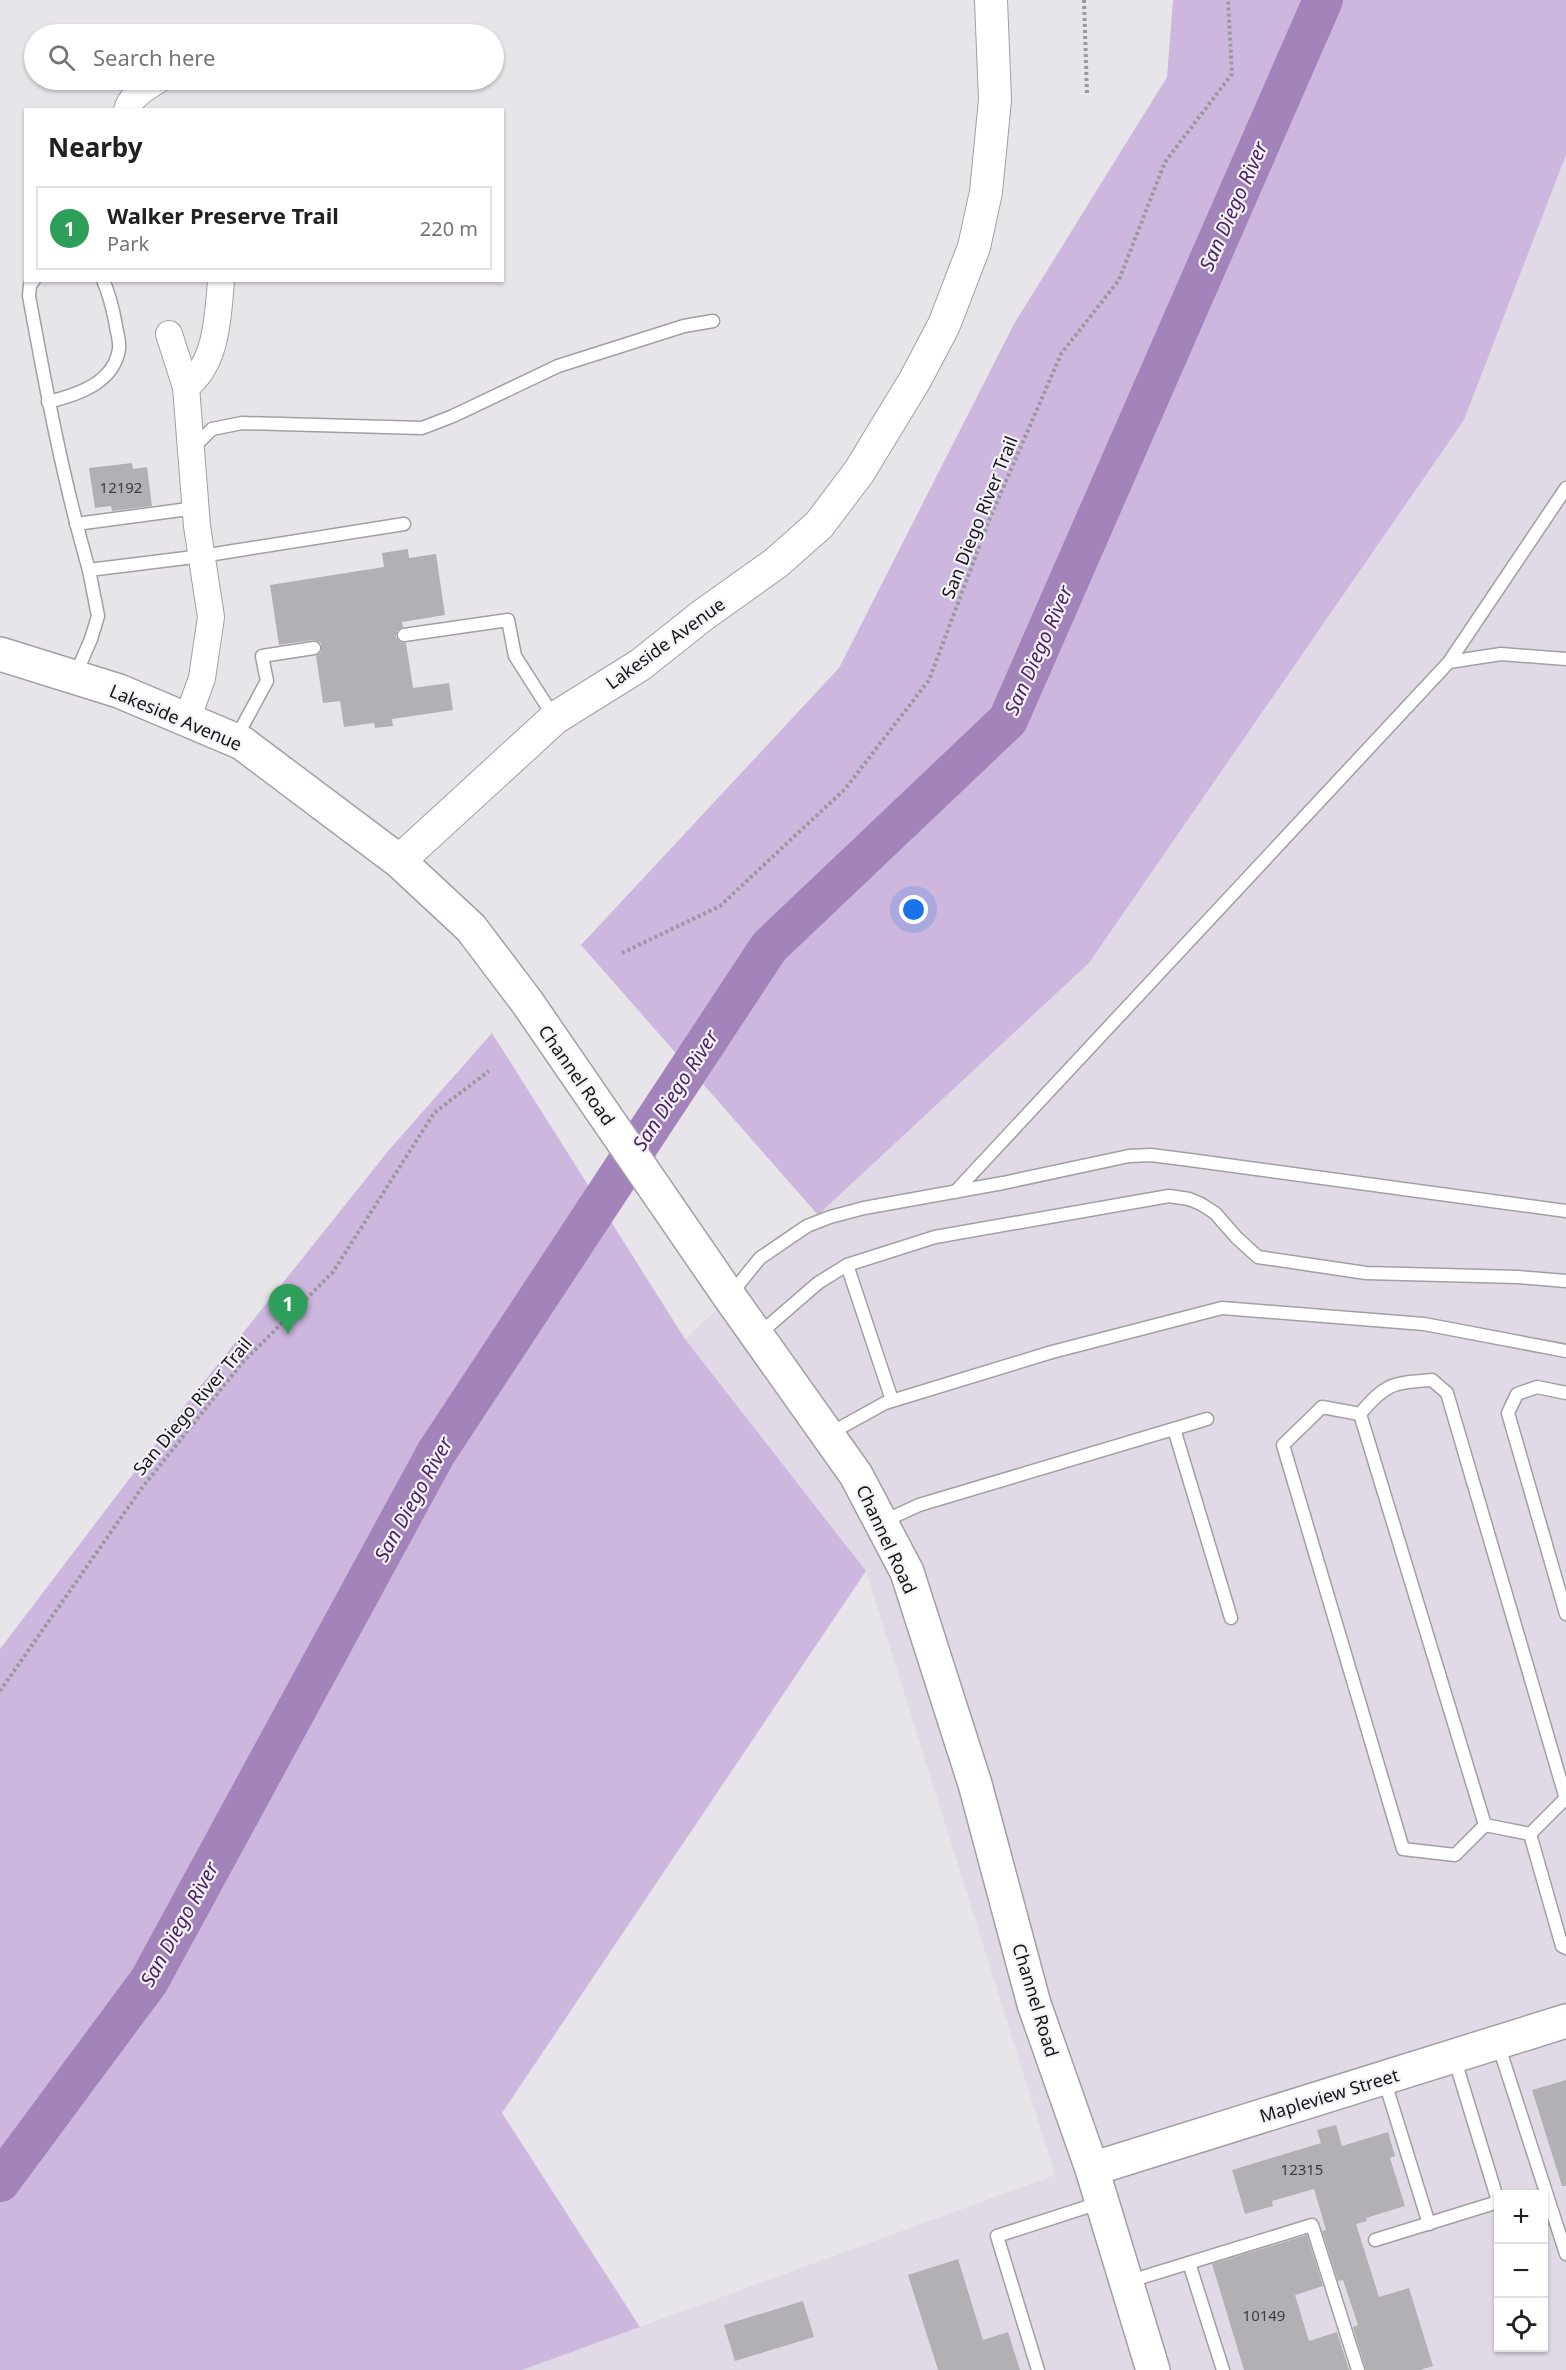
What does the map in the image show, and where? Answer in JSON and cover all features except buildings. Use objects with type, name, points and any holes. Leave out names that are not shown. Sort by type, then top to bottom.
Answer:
[{"type":"main road","name":"Lakeside Avenue","points":[[0,654],[119,691],[235,740],[399,861]]},
{"type":"main road","name":"Channel Road","points":[[399,861],[471,928],[543,1025],[729,1296],[856,1475],[907,1572],[975,1784],[1034,2004],[1092,2169],[1153,2370]]},
{"type":"main road","name":"Mapleview Street","points":[[1092,2169],[1566,2021]]},
{"type":"street","name":"Lakeside Avenue","points":[[399,861],[555,718],[640,665],[703,615],[776,563],[819,525],[866,462],[915,380],[944,325],[974,247],[986,192],[995,100],[991,0]]},
{"type":"street","points":[[127,108],[128,103],[142,90]]},
{"type":"street","points":[[186,387],[197,379],[217,332],[221,282]]},
{"type":"street","points":[[169,334],[186,387],[196,508],[211,617],[202,678],[187,720]]},
{"type":"lane","points":[[32,282],[29,296],[48,402],[98,616],[92,639],[74,677]]},
{"type":"lane","points":[[48,402],[76,395],[93,386],[108,373],[117,360],[119,346],[113,308],[104,282]]},
{"type":"lane","points":[[191,450],[212,429],[242,423],[422,428],[453,416],[558,366],[684,326],[714,321]]},
{"type":"lane","points":[[955,1192],[1449,662],[1566,488]]},
{"type":"lane","points":[[76,524],[196,508]]},
{"type":"lane","points":[[89,570],[202,556],[404,524]]},
{"type":"lane","points":[[404,635],[508,620],[514,656],[555,718]]},
{"type":"lane","points":[[235,740],[267,681],[262,656],[314,648]]},
{"type":"lane","points":[[1449,662],[1501,654],[1566,659]]},
{"type":"lane","points":[[729,1296],[760,1258],[807,1226],[864,1208],[955,1192],[1129,1156],[1151,1155],[1566,1211]]},
{"type":"lane","points":[[757,1335],[818,1283],[847,1265],[935,1237],[1169,1196],[1201,1204],[1215,1213],[1258,1257],[1366,1273],[1518,1277],[1566,1281]]},
{"type":"lane","points":[[847,1265],[892,1400]]},
{"type":"lane","points":[[828,1435],[892,1400],[1052,1353],[1222,1308],[1425,1324],[1566,1351]]},
{"type":"lane","points":[[1360,1414],[1378,1392],[1401,1382],[1432,1380],[1447,1392],[1566,1798],[1530,1834]]},
{"type":"lane","points":[[1566,1393],[1537,1387],[1517,1394],[1508,1413],[1566,1614]]},
{"type":"lane","points":[[1360,1414],[1322,1407],[1283,1445],[1403,1849],[1455,1855],[1485,1825]]},
{"type":"lane","points":[[1360,1414],[1485,1825]]},
{"type":"lane","points":[[881,1523],[919,1505],[1207,1419]]},
{"type":"lane","points":[[1174,1429],[1231,1618]]},
{"type":"lane","points":[[1485,1825],[1530,1834]]},
{"type":"lane","points":[[1530,1834],[1562,1946],[1566,1948]]},
{"type":"lane","points":[[1498,2043],[1566,2254]]},
{"type":"lane","points":[[1454,2057],[1494,2190]]},
{"type":"lane","points":[[1384,2078],[1429,2224]]},
{"type":"lane","points":[[1038,2370],[997,2236],[1102,2202]]},
{"type":"lane","points":[[1375,2240],[1494,2203]]},
{"type":"lane","points":[[1126,2282],[1312,2225],[1358,2370]]},
{"type":"lane","points":[[1189,2263],[1223,2370]]},
{"type":"path","points":[[1084,0],[1087,93]]},
{"type":"path","name":"San Diego River Trail","points":[[622,953],[720,906],[845,789],[929,680],[990,518],[1061,354],[1119,280],[1165,162],[1232,74],[1227,0]]},
{"type":"path","name":"San Diego River Trail","points":[[0,1692],[141,1489],[242,1363],[333,1272],[434,1113],[489,1071]]},
{"type":"shaded area","points":[[1173,0],[1566,0],[1566,155],[1464,420],[1089,963],[818,1215],[581,945],[839,668],[1014,324],[1167,77]]},
{"type":"shaded area","points":[[1566,155],[1566,2370],[522,2370],[1055,2175],[866,1571],[685,1339],[1089,963],[1464,420]]},
{"type":"shaded area","points":[[492,1033],[685,1339],[866,1571],[502,2113],[640,2327],[522,2370],[0,2370],[0,1649],[190,1399],[389,1150]]},
{"type":"waterway","name":"San Diego River","points":[[0,2182],[149,1981],[436,1453],[769,947],[1008,720],[1323,0]]},
{"type":"place","name":"Walker Preserve Trail","points":[[288,1334]]}]
